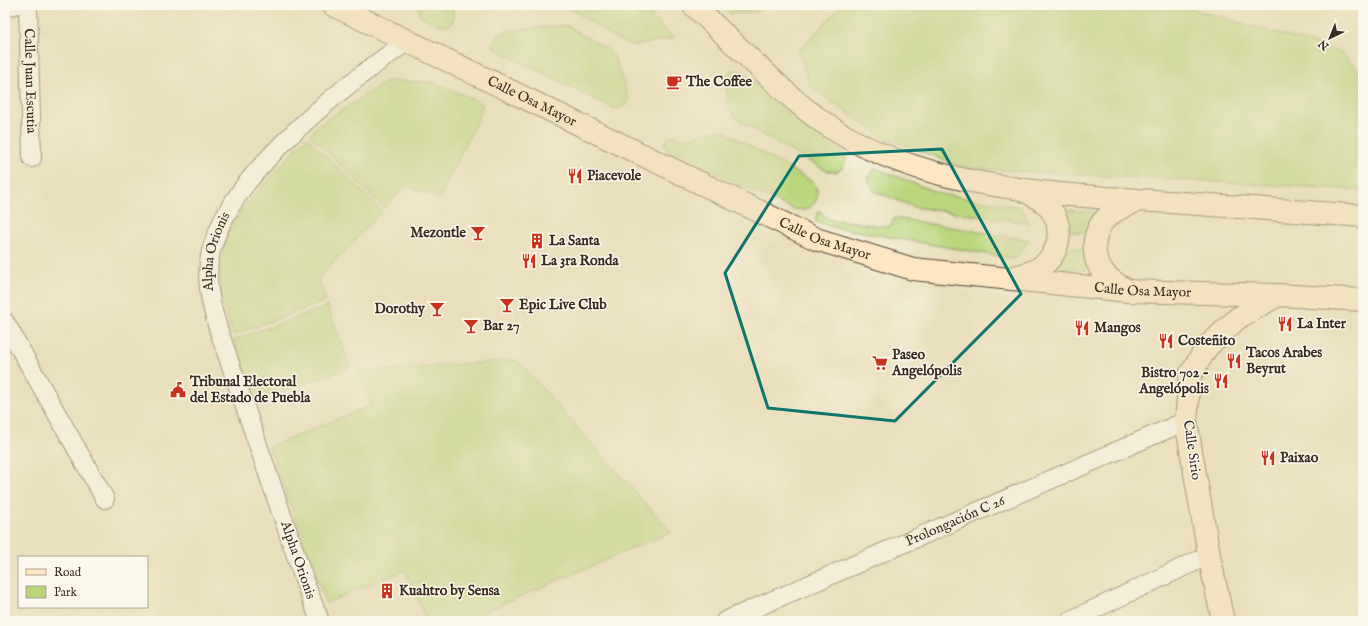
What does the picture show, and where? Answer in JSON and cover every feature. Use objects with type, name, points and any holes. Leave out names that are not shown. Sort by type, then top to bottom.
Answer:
[{"type":"street","points":[[5,6],[15,5]]},
{"type":"street","name":"Calle Juan Escutia","points":[[28,5],[32,158]]},
{"type":"street","name":"Calle Osa Mayor","points":[[333,5],[816,239],[913,269],[1128,291],[1278,295],[1363,300]]},
{"type":"street","points":[[693,5],[795,102],[830,127],[867,149],[915,168],[966,181],[1024,190],[1138,200],[1363,216]]},
{"type":"street","name":"Alpha Orionis","points":[[320,621],[307,588],[219,332],[210,301],[208,275],[211,252],[228,211],[246,182],[301,125],[334,96],[408,41]]},
{"type":"street","points":[[1006,279],[1030,272],[1044,265],[1055,252],[1058,244],[1058,226],[1052,211],[1041,200],[1024,190]]},
{"type":"street","points":[[1128,291],[1117,285],[1103,272],[1097,261],[1094,243],[1097,231],[1106,218],[1115,210],[1138,200]]},
{"type":"street","name":"Calle Sirio","points":[[1223,621],[1209,555],[1186,421],[1190,375],[1207,347],[1238,318],[1278,295]]},
{"type":"street","points":[[6,326],[105,499]]},
{"type":"street","name":"Prolongación C 26","points":[[725,621],[1186,421]]},
{"type":"street","points":[[1069,621],[1209,555]]},
{"type":"highlighted area","points":[[942,149],[1021,294],[895,421],[768,408],[725,273],[799,156]]},
{"type":"green space","points":[[416,5],[452,5],[453,21],[447,26],[438,24],[419,15],[419,7]]},
{"type":"green space","points":[[569,5],[639,5],[674,38],[633,46],[615,38],[570,8]]},
{"type":"green space","points":[[720,5],[764,5],[759,11],[730,14]]},
{"type":"green space","points":[[842,5],[1178,5],[1339,51],[1363,74],[1363,190],[965,168],[881,136],[810,87],[799,50]]},
{"type":"green space","points":[[566,25],[608,50],[615,58],[629,100],[626,104],[615,109],[497,50],[492,45],[496,37],[505,31]]},
{"type":"green space","points":[[733,70],[742,71],[795,119],[843,150],[846,158],[844,167],[836,172],[827,171],[737,119],[728,104],[726,80],[727,74]]},
{"type":"green space","points":[[387,81],[434,82],[483,104],[478,118],[439,199],[406,185],[384,208],[310,135],[316,127]]},
{"type":"green space","points":[[720,129],[813,182],[817,190],[817,198],[813,205],[805,210],[793,209],[668,152],[665,147],[666,140],[670,136],[677,136],[684,139]]},
{"type":"green space","points":[[307,137],[382,211],[318,279],[326,301],[233,335],[221,300],[220,272],[224,246],[232,223],[244,206]]},
{"type":"green space","points":[[875,168],[941,194],[1020,207],[1029,223],[914,207],[874,191],[868,179]]},
{"type":"green space","points":[[819,210],[827,219],[889,227],[895,218],[1030,240],[1015,259],[827,226],[815,221]]},
{"type":"green space","points":[[1066,210],[1100,212],[1088,233],[1064,231]]},
{"type":"green space","points":[[1064,247],[1088,249],[1086,270],[1052,268]]},
{"type":"green space","points":[[328,306],[350,367],[256,402],[234,340]]},
{"type":"green space","points":[[517,360],[671,532],[463,621],[427,621],[405,570],[326,603],[269,447],[372,405],[358,372]]},
{"type":"place","name":"The Coffee","points":[[674,82]]},
{"type":"place","name":"Piacevole","points":[[575,176]]},
{"type":"place","name":"Mezontle","points":[[478,233]]},
{"type":"place","name":"La Santa","points":[[537,241]]},
{"type":"place","name":"La 3ra Ronda","points":[[529,261]]},
{"type":"place","name":"Epic Live Club","points":[[507,305]]},
{"type":"place","name":"Dorothy","points":[[437,309]]},
{"type":"place","name":"La Inter","points":[[1285,324]]},
{"type":"place","name":"Bar 27","points":[[471,326]]},
{"type":"place","name":"Mangos","points":[[1082,328]]},
{"type":"place","name":"Costeñito","points":[[1166,341]]},
{"type":"place","name":"Tacos Arabes Beyrut","points":[[1234,361]]},
{"type":"place","name":"Paseo Angelópolis","points":[[880,363]]},
{"type":"place","name":"Bistro 702 - Angelópolis","points":[[1221,381]]},
{"type":"place","name":"Tribunal Electoral del Estado de Puebla","points":[[178,390]]},
{"type":"place","name":"Paixao","points":[[1268,458]]},
{"type":"place","name":"Kuahtro by Sensa","points":[[387,591]]}]
